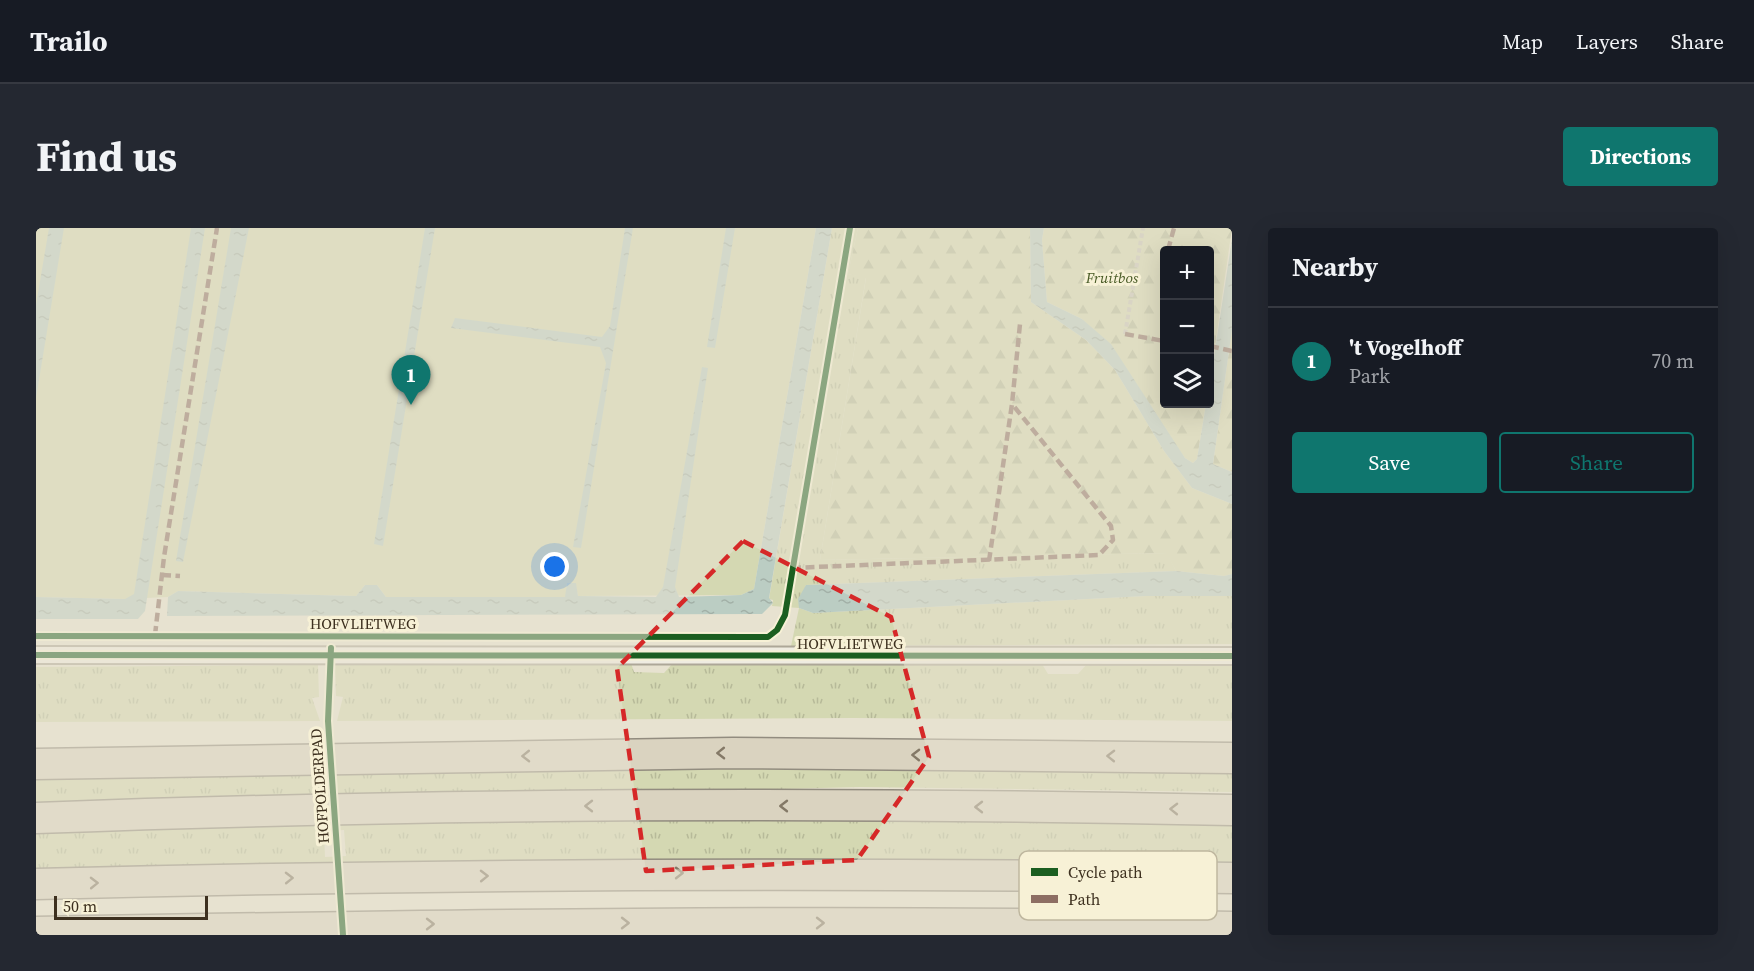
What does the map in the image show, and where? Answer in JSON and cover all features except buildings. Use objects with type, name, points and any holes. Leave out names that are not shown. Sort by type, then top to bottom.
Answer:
[{"type":"highway","points":[[36,743],[174,760]]},
{"type":"highway","points":[[36,764],[174,760],[733,753],[1232,758]]},
{"type":"highway","points":[[36,818],[293,808],[712,806],[1232,810]]},
{"type":"highway","points":[[36,884],[281,878],[683,873],[1019,876]]},
{"type":"highway","points":[[1217,878],[1232,878]]},
{"type":"highway","points":[[36,932],[651,923],[1232,927]]},
{"type":"highway","points":[[123,935],[162,930]]},
{"type":"street","name":"HOFVLIETWEG","points":[[36,655],[1232,656]]},
{"type":"path","points":[[1125,334],[1143,228]]},
{"type":"highlighted area","points":[[743,541],[891,617],[929,757],[857,860],[646,871],[617,668]]},
{"type":"green space","points":[[36,228],[816,228],[754,589],[741,595],[578,596],[575,583],[567,583],[566,597],[386,597],[377,585],[365,585],[356,596],[178,591],[168,597],[125,599],[36,597]]},
{"type":"green space","points":[[832,228],[858,228],[848,274],[866,277],[820,560],[1167,553],[1176,571],[806,585],[799,608],[772,606],[773,600],[769,599]]},
{"type":"green space","points":[[858,228],[1030,228],[1031,302],[1086,340],[1115,370],[1164,451],[1192,488],[1232,504],[1232,574],[1224,576],[1176,571],[1166,553],[820,560],[866,278],[848,274]]},
{"type":"green space","name":"Fruitbos","points":[[1044,228],[1232,228],[1214,354],[1214,246],[1160,246],[1160,408],[1205,408],[1197,459],[1193,463],[1185,458],[1082,319],[1047,302],[1042,240]]},
{"type":"green space","points":[[1232,330],[1232,472],[1213,464]]},
{"type":"green space","points":[[1146,596],[1232,596],[1232,644],[791,646],[799,608],[813,613]]},
{"type":"green space","points":[[335,662],[631,663],[634,672],[664,673],[673,663],[1042,664],[1048,674],[1078,674],[1087,664],[1232,664],[1232,721],[853,718],[337,721],[343,697],[336,696]]},
{"type":"green space","points":[[318,665],[319,697],[312,698],[320,721],[36,722],[36,667]]},
{"type":"green space","points":[[360,767],[1232,767],[1232,792],[860,787],[355,800],[36,804],[36,778]]},
{"type":"green space","points":[[515,820],[1232,823],[1232,869],[1217,869],[1217,851],[1019,851],[1019,870],[36,873],[36,829]],"holes":[[[344,830],[346,856],[325,857],[324,831]]]},
{"type":"water","points":[[49,228],[64,228],[36,398],[36,305]]},
{"type":"water","points":[[191,228],[205,228],[145,611],[138,619],[36,619],[36,597],[125,599],[134,594]]},
{"type":"water","points":[[231,228],[249,228],[183,562],[176,561]]},
{"type":"water","points":[[425,228],[435,228],[383,546],[374,544]]},
{"type":"water","points":[[625,228],[633,228],[581,548],[573,547],[606,363],[600,347],[451,328],[455,318],[602,337],[610,326]]},
{"type":"water","points":[[726,228],[735,228],[715,348],[707,347]]},
{"type":"water","points":[[816,228],[832,228],[769,598],[773,603],[762,614],[167,616],[168,597],[178,591],[356,596],[365,585],[377,585],[386,597],[565,597],[567,583],[576,583],[578,596],[656,597],[663,587],[702,367],[708,368],[675,587],[679,597],[741,595],[754,589]]},
{"type":"water","points":[[1030,228],[1044,228],[1042,240],[1047,302],[1082,319],[1111,344],[1185,458],[1193,463],[1197,459],[1205,408],[1214,408],[1214,356],[1232,239],[1232,330],[1213,464],[1232,472],[1232,504],[1192,488],[1164,451],[1115,370],[1086,340],[1031,302]]},
{"type":"water","points":[[1176,571],[1224,576],[1232,574],[1232,596],[1146,596],[813,613],[799,608],[798,599],[806,585]]},
{"type":"marked path","points":[[155,635],[164,557],[217,228]]},
{"type":"marked path","points":[[1169,246],[1174,228]]},
{"type":"marked path","points":[[989,561],[1012,404],[1020,324]]},
{"type":"marked path","points":[[1125,334],[1160,340]]},
{"type":"marked path","points":[[1214,347],[1232,351]]},
{"type":"marked path","points":[[792,568],[1099,555],[1113,540],[1111,526],[1012,404]]},
{"type":"marked path","points":[[162,575],[180,576]]},
{"type":"cycle path","points":[[36,636],[768,637],[777,630],[785,615],[850,228]]},
{"type":"cycle path","name":"HOFPOLDERPAD","points":[[331,648],[328,721],[343,935]]},
{"type":"cycle path","points":[[36,655],[1232,656]]},
{"type":"place","name":"'t Vogelhoff","points":[[411,405]]}]
